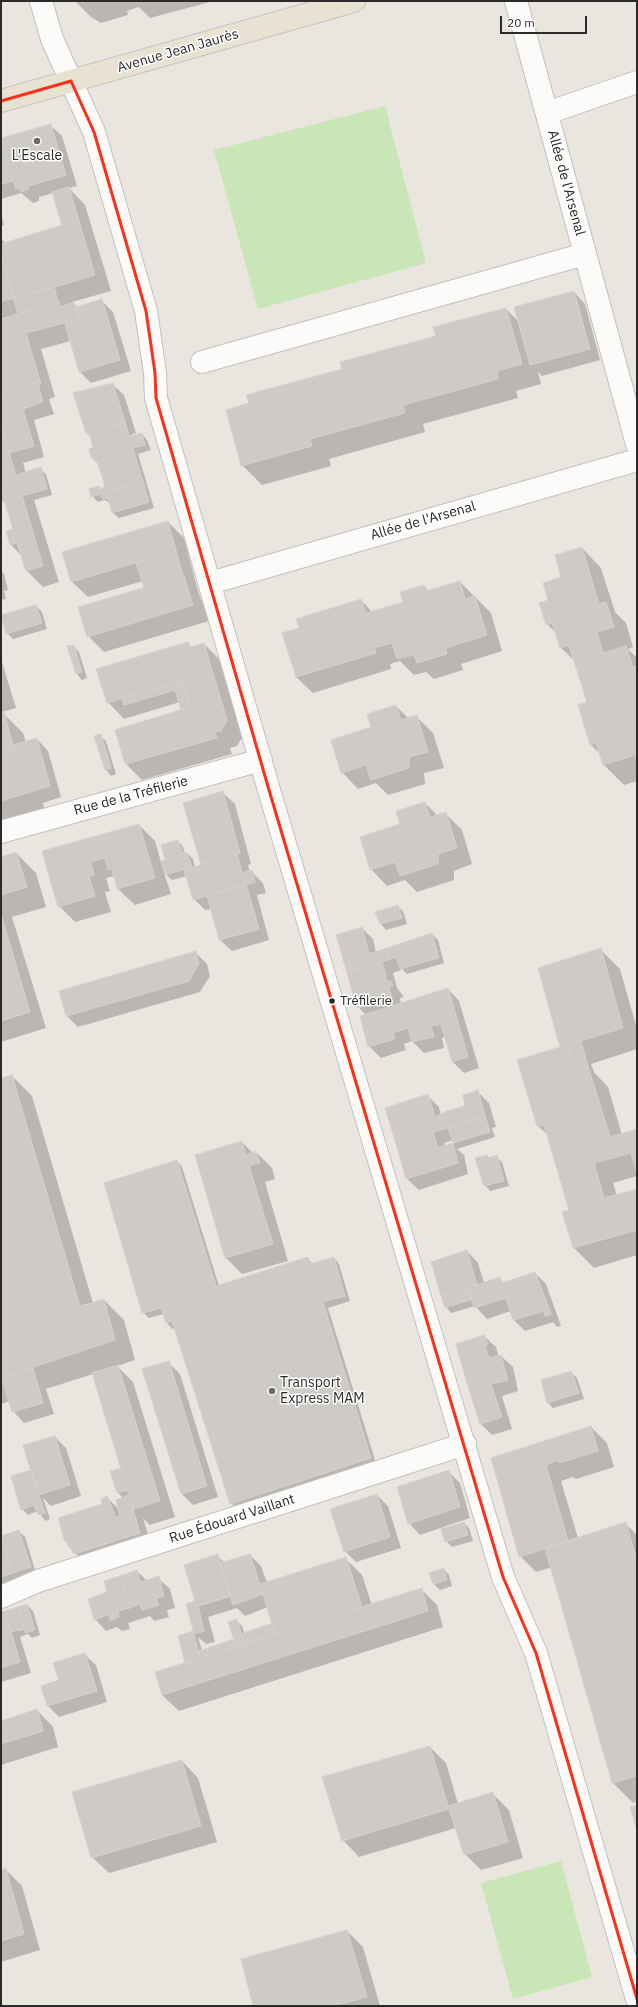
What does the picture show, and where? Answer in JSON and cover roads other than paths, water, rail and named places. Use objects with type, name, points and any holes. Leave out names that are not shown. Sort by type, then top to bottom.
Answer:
[{"type":"main road","name":"Avenue Jean Jaurès","points":[[1,101],[354,1]]},
{"type":"street","points":[[41,1],[52,39],[94,132],[146,311],[155,373],[156,398],[260,760],[465,1444],[503,1577],[536,1653],[637,1999]]},
{"type":"street","name":"Allée de l'Arsenal","points":[[516,1],[637,444]]},
{"type":"street","name":"Allée de l'Arsenal","points":[[547,113],[637,82]]},
{"type":"street","name":"Allée de l'Arsenal","points":[[202,362],[586,254]]},
{"type":"street","name":"Allée de l'Arsenal","points":[[210,583],[637,460]]},
{"type":"street","name":"Rue de la Tréfilerie","points":[[1,832],[260,760]]},
{"type":"street","name":"Rue Édouard Vaillant","points":[[1,1597],[38,1581],[465,1444]]},
{"type":"street","points":[[625,2006],[637,2002]]},
{"type":"place","name":"L'Escale","points":[[37,141]]},
{"type":"place","name":"Tréfilerie","points":[[332,1001]]},
{"type":"place","name":"Transport Express MAM","points":[[272,1391]]}]
